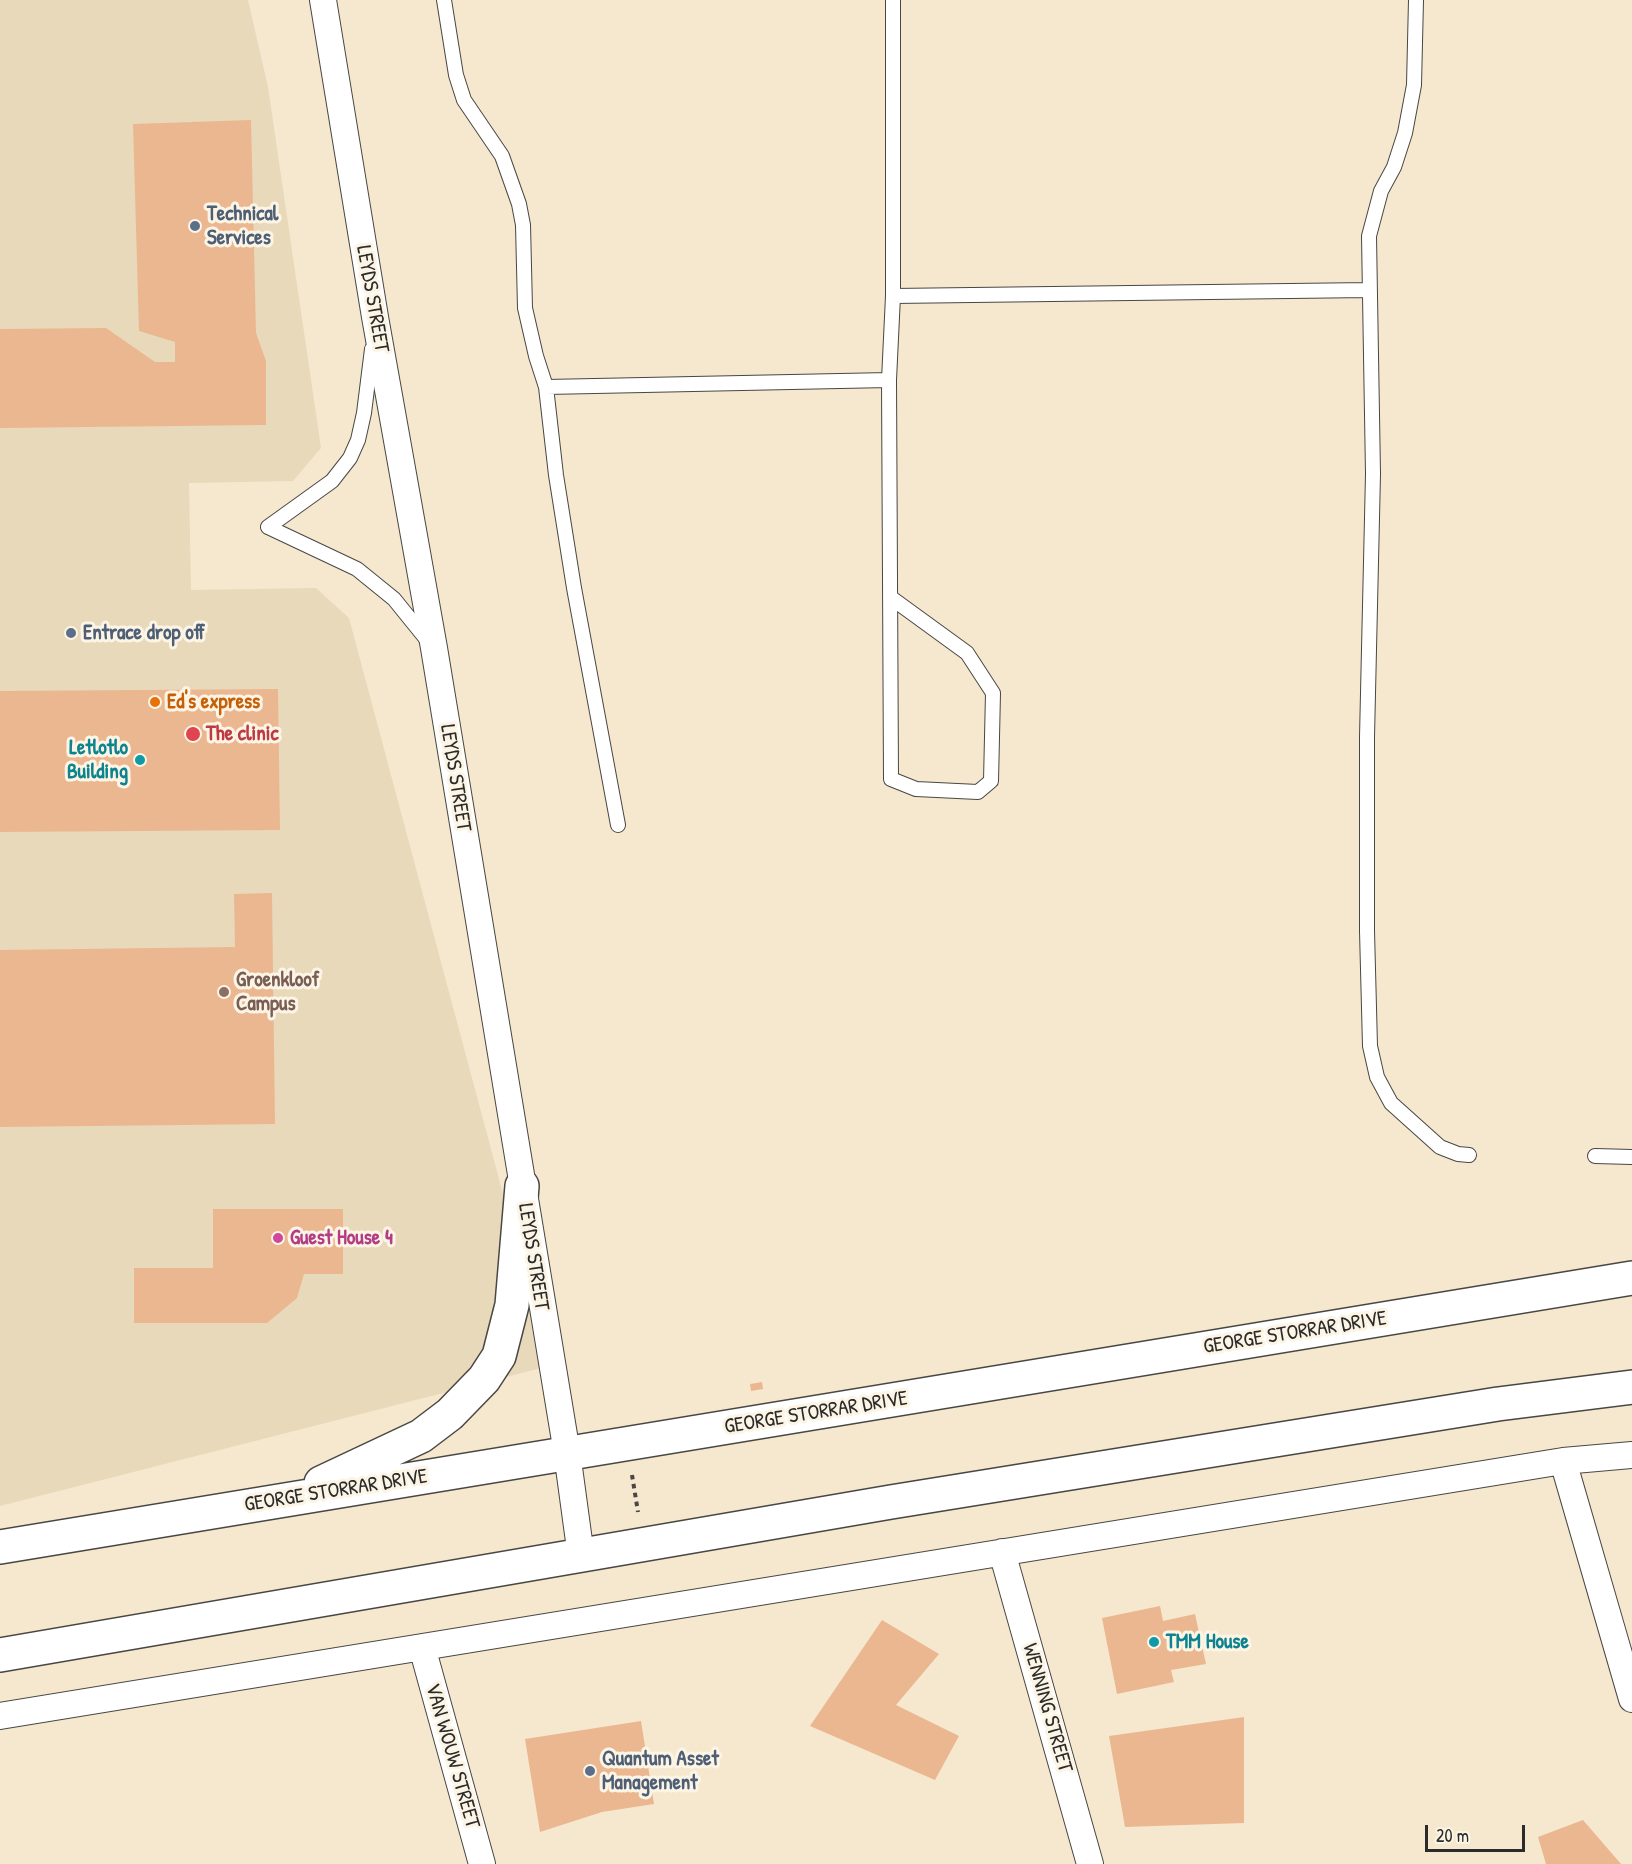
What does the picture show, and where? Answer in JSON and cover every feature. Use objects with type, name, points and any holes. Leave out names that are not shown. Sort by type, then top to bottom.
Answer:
[{"type":"main road","points":[[287,1499],[421,1436],[450,1414],[484,1379],[499,1356],[512,1305],[522,1186]]},
{"type":"main road","name":"GEORGE STORRAR DRIVE","points":[[0,1547],[1632,1278]]},
{"type":"main road","points":[[0,1655],[903,1500],[1498,1404],[1632,1387]]},
{"type":"street","name":"LEYDS STREET","points":[[323,0],[375,317],[434,648],[567,1453],[581,1556]]},
{"type":"street","points":[[0,1716],[1563,1461],[1632,1455]]},
{"type":"street","points":[[1563,1461],[1632,1699]]},
{"type":"street","name":"WENNING STREET","points":[[1002,1552],[1090,1864]]},
{"type":"street","name":"VAN WOUW STREET","points":[[423,1647],[482,1864]]},
{"type":"lane","points":[[444,0],[456,75],[464,100],[502,156],[511,175],[519,204],[523,225],[525,308],[546,387],[568,556],[618,825]]},
{"type":"lane","points":[[890,597],[967,653],[993,693],[991,781],[978,792],[916,789],[891,779],[890,597],[889,380],[893,296],[893,0]]},
{"type":"lane","points":[[1416,0],[1414,85],[1401,150],[1373,214],[1369,236],[1373,474],[1367,737],[1367,931],[1370,1046],[1377,1077],[1391,1104],[1440,1147],[1458,1154],[1469,1155]]},
{"type":"lane","points":[[893,296],[1369,290]]},
{"type":"lane","points":[[375,317],[364,413],[358,440],[350,458],[332,481],[268,527],[357,568],[394,599],[434,648]]},
{"type":"lane","points":[[546,387],[889,380]]},
{"type":"lane","points":[[1595,1156],[1632,1157]]},
{"type":"path","points":[[626,1443],[645,1545]]},
{"type":"shaded area","name":"Groenkloof Campus","points":[[0,0],[248,0],[268,87],[321,448],[293,481],[189,483],[191,590],[316,588],[349,618],[549,1366],[0,1506]]},
{"type":"building","name":"Technical Services","points":[[251,120],[256,333],[266,361],[266,425],[0,428],[0,329],[106,328],[155,362],[175,362],[175,342],[139,331],[133,124]]},
{"type":"building","name":"Letlotlo Building","points":[[278,689],[280,830],[0,832],[0,691]]},
{"type":"building","points":[[272,893],[275,1124],[0,1127],[0,950],[235,947],[234,894]]},
{"type":"building","name":"Guest House 4","points":[[213,1209],[343,1209],[343,1274],[304,1274],[297,1298],[267,1323],[134,1323],[134,1268],[213,1268]]},
{"type":"building","points":[[762,1382],[763,1389],[751,1391],[750,1384]]},
{"type":"building","name":"TMM House","points":[[1160,1606],[1163,1621],[1195,1614],[1206,1664],[1171,1670],[1174,1682],[1117,1694],[1102,1618]]},
{"type":"building","points":[[882,1620],[939,1654],[896,1705],[959,1736],[935,1780],[810,1726]]},
{"type":"building","points":[[1244,1717],[1244,1823],[1125,1827],[1109,1736]]},
{"type":"building","name":"Quantum Asset Management","points":[[641,1721],[654,1804],[602,1812],[540,1832],[525,1739]]},
{"type":"building","points":[[1583,1820],[1621,1864],[1546,1864],[1538,1837]]},
{"type":"place","name":"Technical Services","points":[[195,226]]},
{"type":"place","name":"Entrace drop off","points":[[71,633]]},
{"type":"place","name":"Ed's express","points":[[155,702]]},
{"type":"place","name":"The clinic","points":[[193,734]]},
{"type":"place","name":"Letlotlo Building","points":[[140,760]]},
{"type":"place","name":"Groenkloof Campus","points":[[224,992]]},
{"type":"place","name":"Guest House 4","points":[[278,1238]]},
{"type":"place","name":"TMM House","points":[[1154,1642]]},
{"type":"place","name":"Quantum Asset Management","points":[[590,1771]]}]
